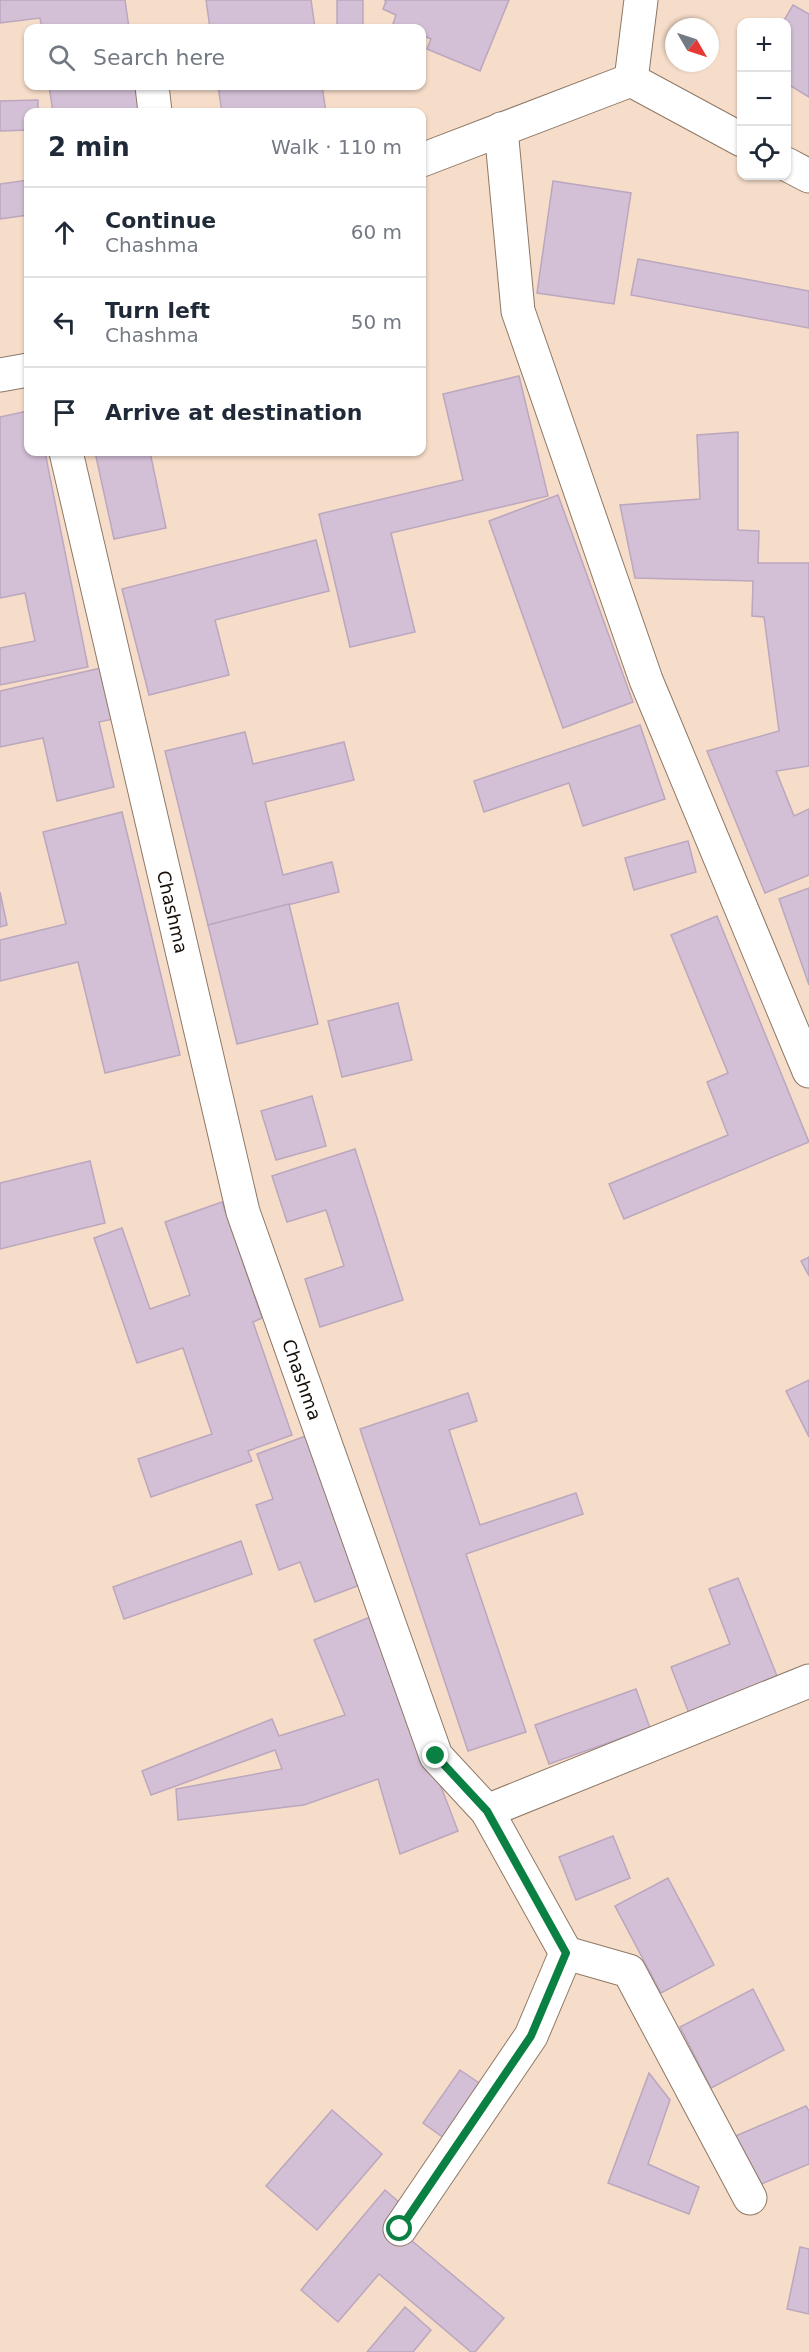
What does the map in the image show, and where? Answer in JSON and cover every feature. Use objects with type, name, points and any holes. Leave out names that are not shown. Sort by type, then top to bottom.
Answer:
[{"type":"street","points":[[631,80],[641,0]]},
{"type":"street","points":[[426,158],[631,80],[737,138]]},
{"type":"street","points":[[152,90],[154,108]]},
{"type":"street","points":[[501,129],[518,311],[646,680],[809,1071]]},
{"type":"street","points":[[791,167],[809,176]]},
{"type":"street","points":[[0,375],[24,371]]},
{"type":"street","name":"Chashma","points":[[67,456],[243,1212],[436,1756],[487,1811],[566,1953]]},
{"type":"street","points":[[487,1811],[809,1681]]},
{"type":"street","points":[[400,2229],[531,2036],[566,1953],[628,1971],[750,2198]]},
{"type":"building","points":[[0,0],[125,0],[128,24],[41,24],[40,18],[0,23]]},
{"type":"building","points":[[206,0],[311,0],[314,24],[209,24]]},
{"type":"building","points":[[337,0],[363,0],[363,24],[337,24]]},
{"type":"building","points":[[384,0],[509,0],[480,71],[427,49],[431,39],[426,37],[426,24],[393,24],[396,15],[383,9],[386,1]]},
{"type":"building","points":[[793,5],[809,14],[809,97],[791,86],[791,18],[785,18]]},
{"type":"building","points":[[50,90],[138,90],[140,108],[52,108]]},
{"type":"building","points":[[219,90],[323,90],[325,108],[221,108]]},
{"type":"building","points":[[38,100],[38,108],[24,108],[24,130],[0,131],[0,101]]},
{"type":"building","points":[[24,181],[24,216],[0,219],[0,184]]},
{"type":"building","points":[[553,181],[631,193],[614,304],[537,293]]},
{"type":"building","points":[[638,259],[809,291],[809,328],[631,295]]},
{"type":"building","points":[[519,376],[548,496],[391,533],[415,632],[350,647],[319,514],[463,480],[443,394]]},
{"type":"building","points":[[24,412],[24,456],[46,456],[88,667],[0,685],[0,648],[35,641],[25,593],[0,598],[0,417]]},
{"type":"building","points":[[738,432],[738,530],[759,531],[758,563],[809,563],[809,766],[776,771],[794,816],[809,809],[809,875],[765,893],[707,751],[779,731],[764,617],[752,616],[753,581],[635,578],[620,505],[700,499],[697,435]]},
{"type":"building","points":[[96,456],[151,456],[166,528],[114,539]]},
{"type":"building","points":[[558,495],[633,702],[563,728],[489,521]]},
{"type":"building","points":[[316,540],[329,591],[215,620],[229,675],[149,695],[122,589]]},
{"type":"building","points":[[101,668],[113,719],[99,722],[114,787],[57,801],[43,738],[0,747],[0,691]]},
{"type":"building","points":[[640,725],[665,799],[583,826],[569,783],[484,812],[474,781]]},
{"type":"building","points":[[245,732],[253,764],[344,742],[354,780],[265,802],[283,875],[332,862],[339,892],[208,925],[165,751]]},
{"type":"building","points":[[122,812],[180,1055],[105,1073],[78,962],[0,981],[0,940],[66,924],[43,832]]},
{"type":"building","points":[[688,841],[696,872],[634,890],[625,858]]},
{"type":"building","points":[[809,888],[809,985],[779,899]]},
{"type":"building","points":[[0,892],[7,925],[0,927]]},
{"type":"building","points":[[289,904],[318,1024],[237,1044],[208,925]]},
{"type":"building","points":[[717,916],[809,1142],[624,1219],[609,1184],[728,1135],[707,1082],[728,1073],[671,935]]},
{"type":"building","points":[[398,1003],[412,1060],[342,1077],[328,1021]]},
{"type":"building","points":[[312,1096],[326,1146],[276,1160],[261,1111]]},
{"type":"building","points":[[355,1149],[403,1300],[320,1327],[305,1279],[344,1266],[326,1210],[287,1222],[272,1176]]},
{"type":"building","points":[[90,1161],[105,1223],[0,1249],[0,1183]]},
{"type":"building","points":[[222,1202],[262,1318],[253,1322],[292,1435],[248,1451],[252,1461],[151,1497],[138,1459],[212,1434],[183,1348],[137,1363],[94,1238],[122,1228],[150,1309],[190,1295],[165,1222]]},
{"type":"building","points":[[809,1257],[809,1276],[801,1261]]},
{"type":"building","points":[[809,1380],[809,1437],[786,1391]]},
{"type":"building","points":[[468,1393],[477,1421],[449,1430],[480,1525],[576,1493],[583,1514],[466,1554],[526,1732],[468,1751],[360,1429]]},
{"type":"building","points":[[311,1434],[365,1583],[315,1602],[300,1562],[279,1570],[256,1505],[273,1499],[257,1454]]},
{"type":"building","points":[[241,1541],[252,1574],[124,1619],[113,1587]]},
{"type":"building","points":[[738,1578],[779,1681],[690,1716],[671,1667],[730,1644],[709,1589]]},
{"type":"building","points":[[375,1615],[458,1831],[400,1854],[378,1779],[304,1805],[178,1820],[176,1789],[282,1769],[275,1750],[151,1795],[142,1771],[272,1719],[279,1736],[345,1715],[314,1640]]},
{"type":"building","points":[[636,1689],[650,1728],[549,1764],[535,1725]]},
{"type":"building","points":[[613,1836],[630,1878],[576,1900],[559,1857]]},
{"type":"building","points":[[668,1878],[714,1965],[661,1993],[615,1906]]},
{"type":"building","points":[[753,1989],[784,2050],[711,2088],[680,2027]]},
{"type":"building","points":[[460,2070],[485,2087],[448,2141],[423,2123]]},
{"type":"building","points":[[649,2073],[670,2100],[648,2164],[699,2187],[689,2214],[608,2183]]},
{"type":"building","points":[[806,2106],[809,2111],[809,2164],[752,2188],[731,2138]]},
{"type":"building","points":[[332,2110],[382,2154],[317,2230],[266,2186]]},
{"type":"building","points":[[385,2190],[407,2209],[393,2225],[504,2318],[475,2352],[471,2352],[379,2274],[338,2322],[301,2290]]},
{"type":"building","points":[[800,2247],[809,2249],[809,2314],[787,2309]]},
{"type":"building","points":[[405,2307],[431,2330],[413,2352],[367,2352]]},
{"type":"route","points":[[400,2229],[531,2036],[566,1953],[487,1811],[436,1756]]}]
